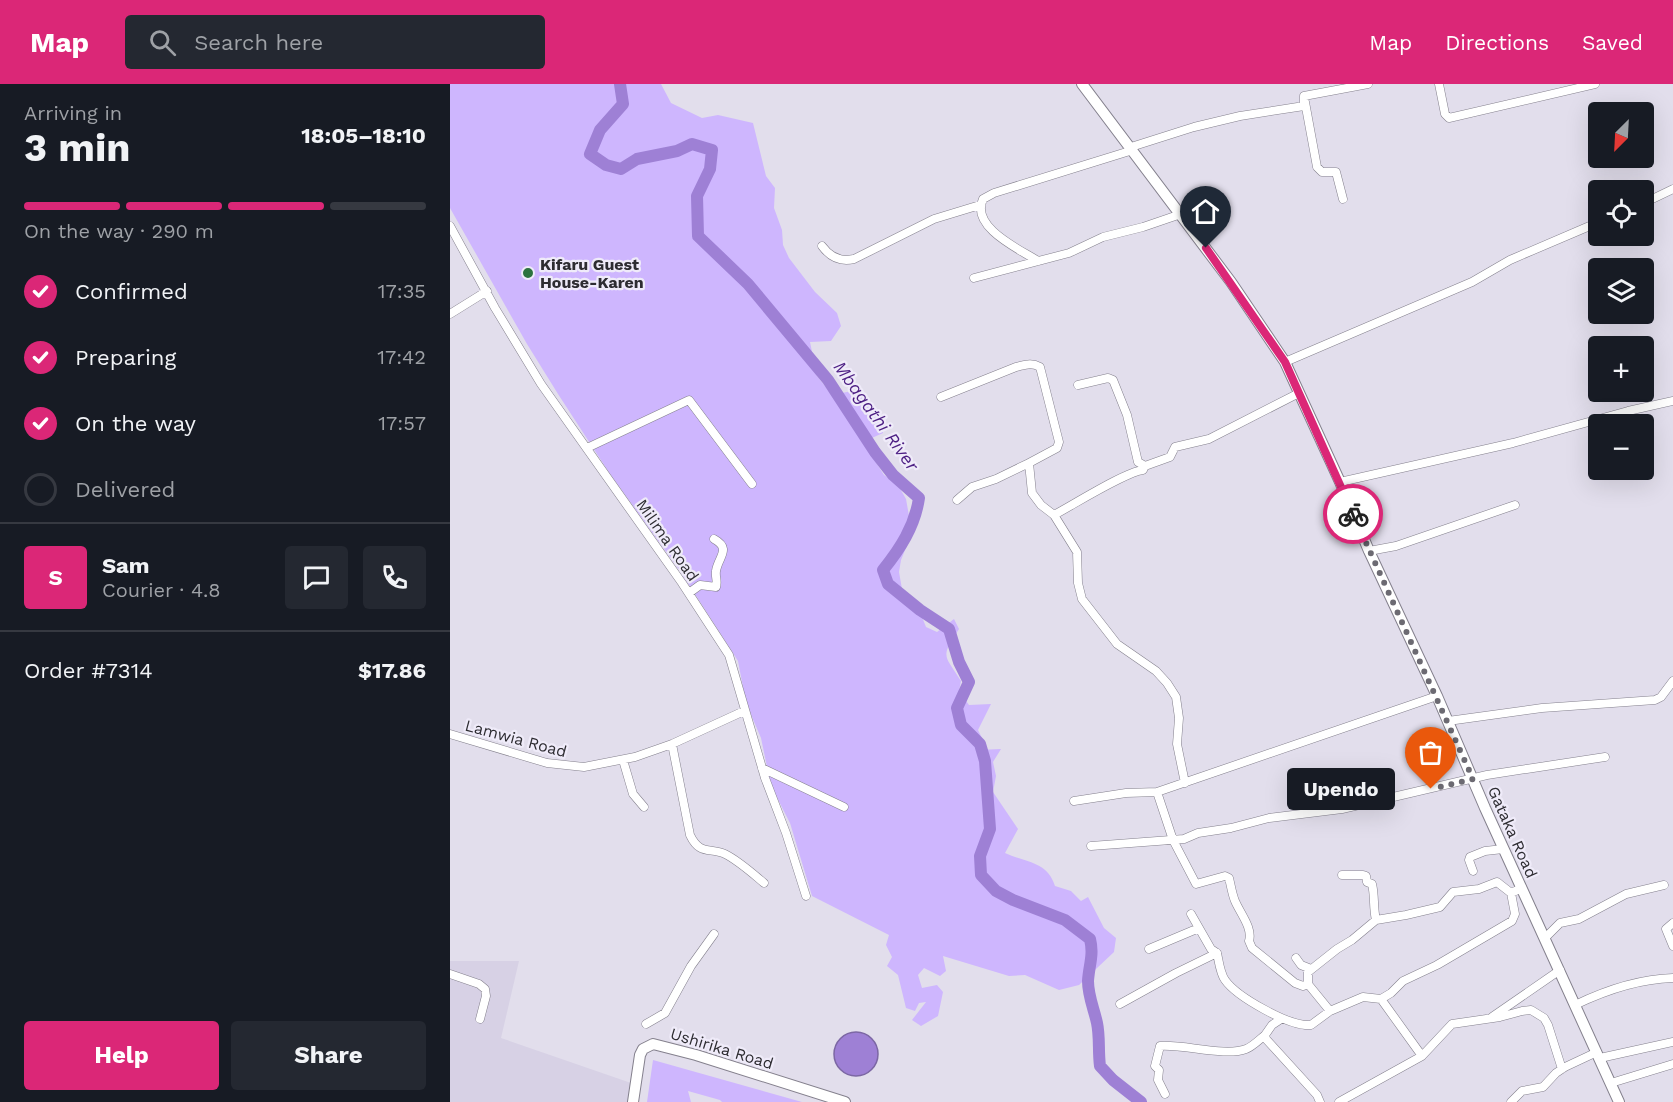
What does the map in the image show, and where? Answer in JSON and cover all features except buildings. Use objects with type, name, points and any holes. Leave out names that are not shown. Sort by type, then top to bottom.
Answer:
[{"type":"street","name":"Gataka Road","points":[[1082,84],[1231,282],[1285,362],[1369,551],[1437,696],[1503,849],[1516,890],[1545,938],[1619,1102]]},
{"type":"street","points":[[1304,96],[1368,84]]},
{"type":"street","points":[[1439,84],[1445,114],[1449,118],[1595,84]]},
{"type":"street","points":[[822,246],[834,257],[847,261],[854,259],[934,219],[980,205],[988,195],[1194,127],[1240,116],[1304,106],[1304,96]]},
{"type":"street","points":[[1304,96],[1317,167],[1322,172],[1336,172],[1343,199]]},
{"type":"street","points":[[1654,198],[1673,189]]},
{"type":"street","points":[[980,205],[983,220],[989,229],[1038,261]]},
{"type":"street","points":[[974,278],[1069,253],[1103,237],[1181,214]]},
{"type":"street","name":"Milima Road","points":[[450,226],[541,384],[689,593],[729,656],[762,768],[806,896]]},
{"type":"street","points":[[1285,362],[1472,282],[1510,260],[1588,227]]},
{"type":"street","points":[[450,314],[487,291]]},
{"type":"street","points":[[940,397],[1016,367],[1034,364],[1040,367],[1059,442],[1056,448],[1029,463],[996,479],[972,487],[957,500]]},
{"type":"street","points":[[1078,385],[1108,378],[1113,380],[1127,415],[1138,462],[1144,466]]},
{"type":"street","points":[[1054,515],[1109,485],[1143,470],[1144,466],[1170,457],[1175,447],[1209,439],[1299,393]]},
{"type":"street","points":[[587,448],[689,400],[752,484]]},
{"type":"street","points":[[1340,482],[1513,443],[1673,401]]},
{"type":"street","points":[[1029,463],[1032,493],[1041,505],[1054,515],[1077,552],[1078,583],[1082,599],[1117,644],[1156,670],[1176,697],[1179,718],[1177,744],[1185,783]]},
{"type":"street","points":[[1369,551],[1396,546],[1515,505]]},
{"type":"street","points":[[689,593],[700,585],[716,587],[716,572],[723,551],[722,546],[714,539]]},
{"type":"street","points":[[1448,722],[1542,708],[1655,700],[1664,694],[1673,681]]},
{"type":"street","points":[[1074,801],[1126,793],[1157,792],[1437,696]]},
{"type":"street","name":"Lamwia Road","points":[[450,734],[547,763],[584,767],[623,760],[672,744],[744,711]]},
{"type":"street","points":[[672,744],[693,842],[712,852],[724,853],[764,883]]},
{"type":"street","points":[[1091,846],[1173,840],[1269,818],[1341,809],[1487,775],[1605,757]]},
{"type":"street","points":[[623,760],[633,794],[644,807]]},
{"type":"street","points":[[762,768],[844,807]]},
{"type":"street","points":[[1157,792],[1173,840],[1196,884],[1225,876],[1229,878],[1233,897],[1245,922],[1252,948],[1295,983],[1303,986],[1308,984]]},
{"type":"street","points":[[1473,871],[1470,856],[1503,849]]},
{"type":"street","points":[[1342,875],[1363,874],[1366,876],[1367,882],[1372,884],[1376,920]]},
{"type":"street","points":[[1191,914],[1211,949],[1217,953],[1223,977],[1233,990],[1281,1019],[1296,1024],[1311,1025],[1330,1011],[1363,997],[1381,999],[1403,981],[1437,965],[1512,921],[1515,915],[1516,890],[1497,882],[1479,889],[1453,892],[1440,907],[1376,920],[1311,969],[1301,965],[1296,958]]},
{"type":"street","points":[[1545,938],[1560,923],[1579,920],[1626,894],[1664,885]]},
{"type":"street","points":[[1673,924],[1666,929],[1673,946]]},
{"type":"street","points":[[1149,949],[1199,928]]},
{"type":"street","points":[[646,1024],[665,1013],[691,966],[714,934]]},
{"type":"street","points":[[1120,1004],[1217,953]]},
{"type":"street","points":[[1323,959],[1308,972],[1308,984],[1330,1011]]},
{"type":"street","points":[[1490,1019],[1560,970]]},
{"type":"street","points":[[450,974],[478,984],[485,989],[486,996],[480,1018]]},
{"type":"street","points":[[1575,1005],[1609,990],[1673,978]]},
{"type":"street","points":[[1381,999],[1422,1056]]},
{"type":"street","points":[[1339,1102],[1422,1056],[1452,1024],[1490,1019],[1522,1011],[1538,1012],[1548,1025],[1562,1069]]},
{"type":"street","points":[[1166,1094],[1158,1080],[1159,1070],[1155,1066],[1160,1046],[1204,1050],[1245,1050],[1281,1019]]},
{"type":"street","points":[[1265,1035],[1266,1039],[1317,1095],[1320,1102]]},
{"type":"street","points":[[1511,1102],[1522,1091],[1543,1087],[1562,1069],[1599,1055],[1673,1042]]},
{"type":"street","name":"Ushirika Road","points":[[633,1102],[640,1055],[643,1049],[653,1044],[696,1055],[845,1102]]},
{"type":"street","points":[[1611,1083],[1673,1064]]},
{"type":"shaded area","points":[[450,84],[661,84],[671,103],[702,118],[718,115],[753,123],[766,176],[775,188],[774,208],[782,230],[783,245],[789,258],[815,292],[837,313],[841,326],[831,341],[810,342],[817,376],[832,395],[852,391],[870,403],[878,412],[883,433],[863,442],[884,475],[898,485],[906,499],[912,533],[901,560],[899,572],[902,589],[916,602],[926,627],[937,632],[954,619],[959,629],[946,656],[961,681],[959,691],[969,705],[991,704],[978,730],[982,738],[978,750],[1001,749],[993,762],[996,776],[993,792],[1018,829],[1005,853],[1041,867],[1047,872],[1055,886],[1071,891],[1081,901],[1088,897],[1104,928],[1116,938],[1114,952],[1079,985],[1059,990],[1025,975],[1009,976],[943,956],[946,971],[940,976],[924,968],[918,975],[922,988],[937,985],[943,992],[938,1016],[921,1026],[912,1020],[926,1002],[919,1003],[915,1011],[906,1008],[898,975],[887,966],[892,957],[886,945],[889,935],[812,896],[790,823],[771,786],[761,738],[746,703],[738,661],[680,571],[610,474],[558,394],[450,208]]},
{"type":"shaded area","points":[[450,961],[519,961],[501,1038],[631,1083],[628,1102],[450,1102]]},
{"type":"shaded area","points":[[856,1032],[871,1039],[878,1054],[871,1069],[856,1076],[841,1069],[834,1054],[841,1039]]},
{"type":"shaded area","points":[[653,1060],[802,1102],[722,1102],[688,1091],[691,1102],[647,1102]]},
{"type":"waterway","name":"Mbagathi River","points":[[620,84],[623,104],[600,130],[590,154],[606,165],[621,169],[637,159],[677,151],[692,144],[712,150],[710,169],[697,196],[698,236],[748,284],[828,380],[875,452],[893,475],[919,498],[906,537],[883,570],[888,584],[920,610],[949,629],[959,662],[969,682],[957,708],[961,725],[980,744],[985,761],[990,829],[980,856],[981,875],[996,891],[1065,920],[1090,939],[1088,987],[1098,1028],[1100,1066],[1113,1080],[1141,1102]]},
{"type":"way so far","points":[[1353,514],[1473,779],[1431,789]]},
{"type":"place","name":"Kifaru Guest House-Karen","points":[[528,273]]},
{"type":"place","name":"Upendo","points":[[1431,789]]},
{"type":"route","points":[[1206,248],[1285,362],[1353,514]]}]
